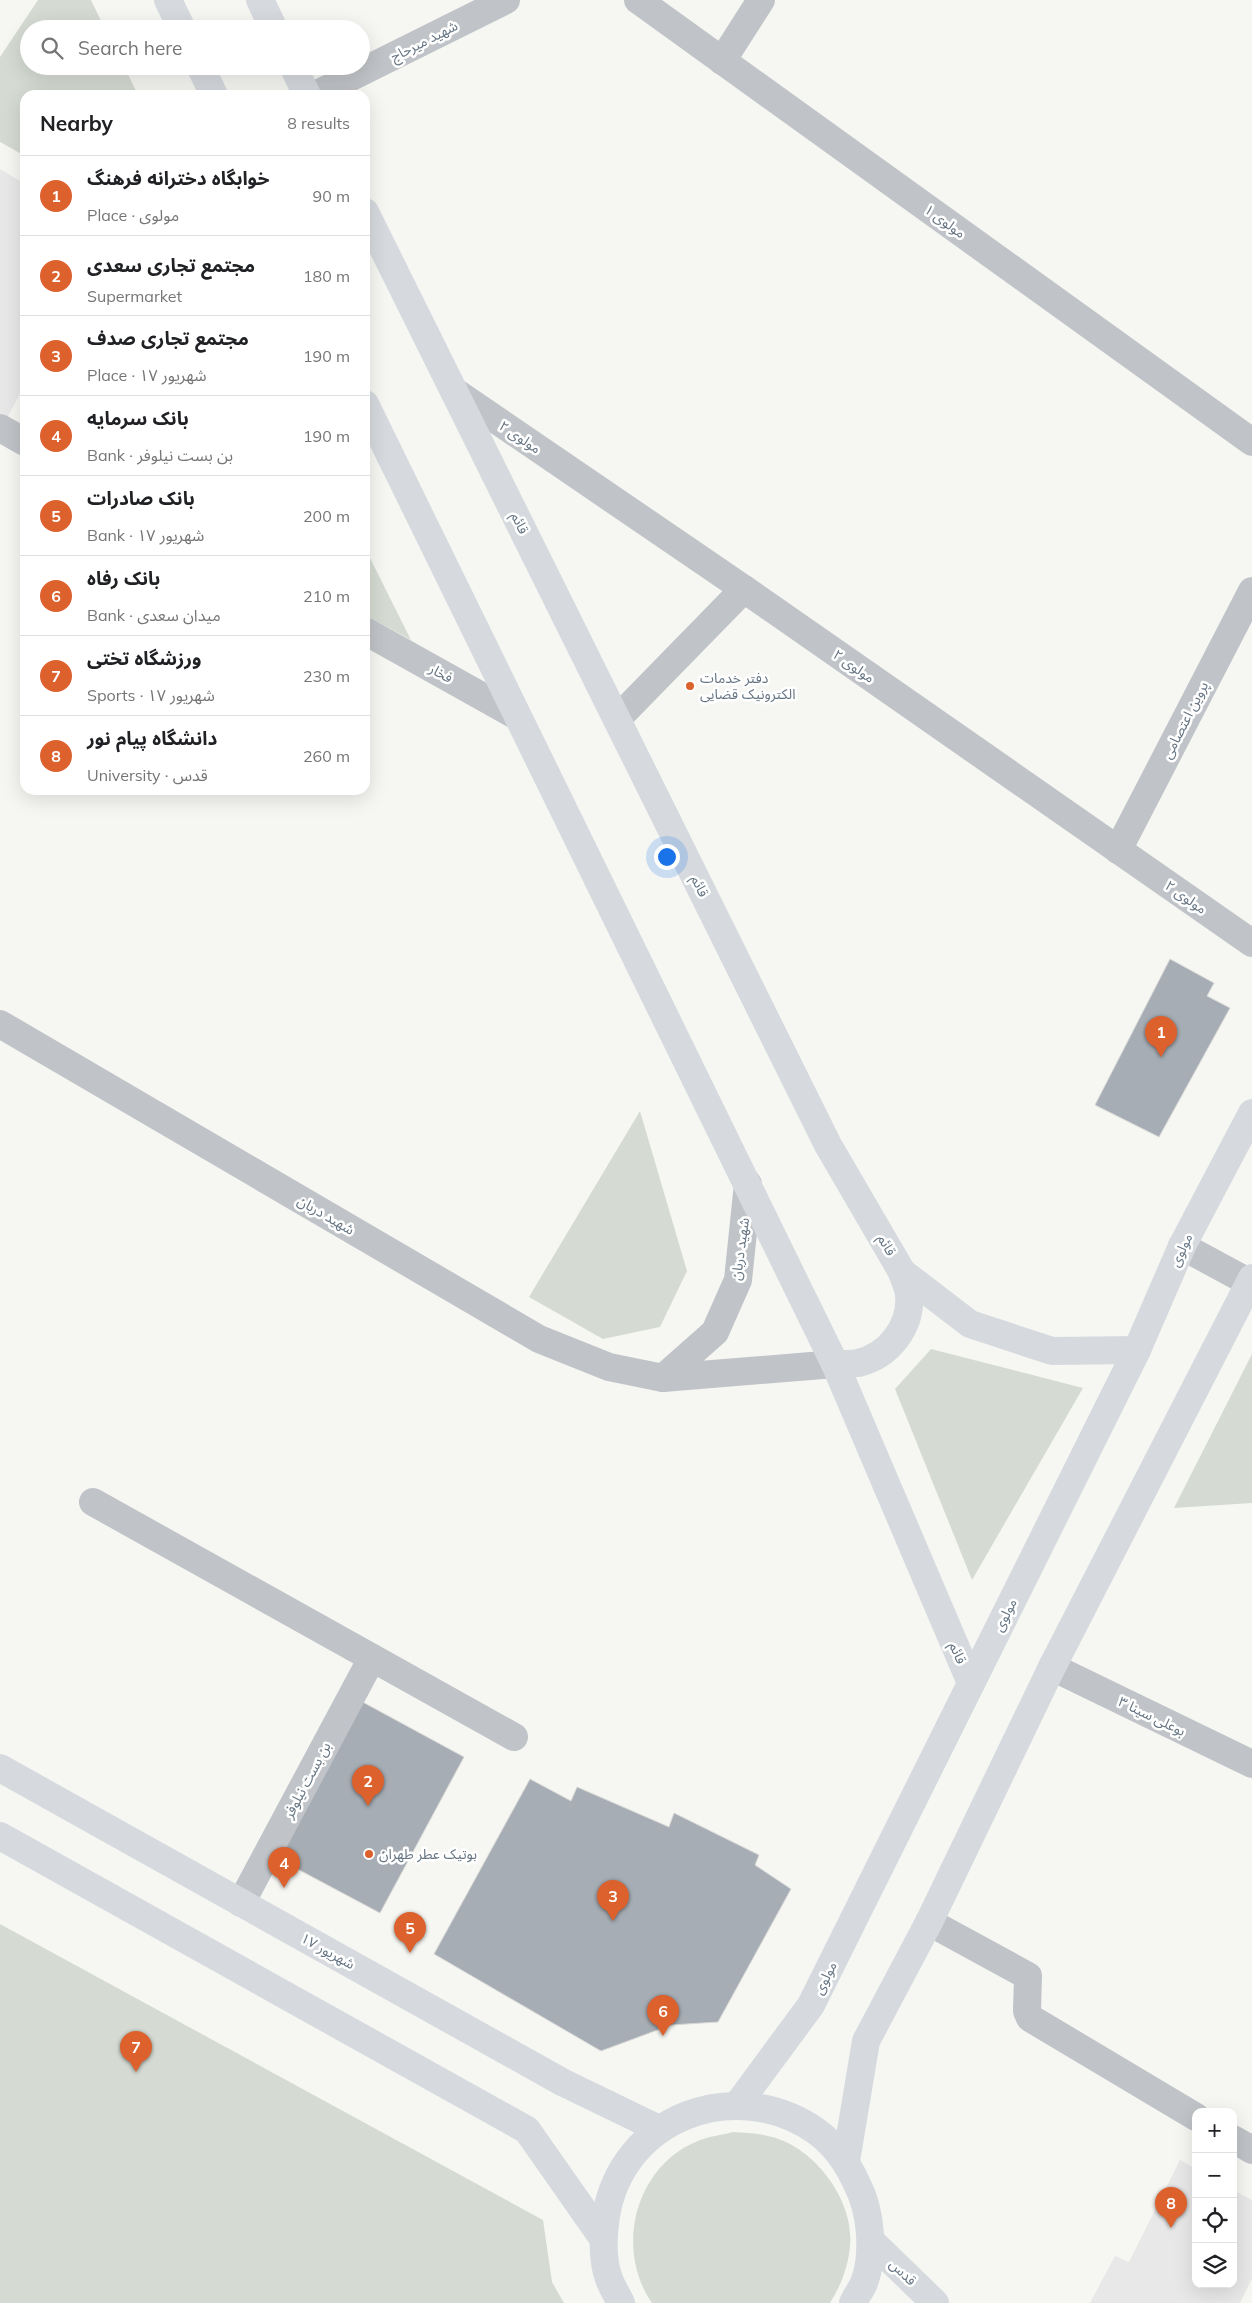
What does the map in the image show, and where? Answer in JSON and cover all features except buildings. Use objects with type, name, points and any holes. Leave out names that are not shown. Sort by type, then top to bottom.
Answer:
[{"type":"main road","points":[[168,0],[178,20]]},
{"type":"main road","points":[[260,0],[270,20]]},
{"type":"main road","points":[[204,75],[212,90]]},
{"type":"main road","points":[[297,75],[305,90]]},
{"type":"main road","name":"قائم","points":[[370,222],[828,1145],[902,1272],[970,1324],[979,1327],[1052,1351],[1137,1350]]},
{"type":"main road","name":"قائم","points":[[370,414],[835,1364],[971,1684]]},
{"type":"main road","name":"مولوی","points":[[738,2104],[812,2005],[1137,1350],[1182,1246],[1252,1113]]},
{"type":"main road","points":[[835,1364],[858,1363],[880,1354],[897,1339],[907,1318],[909,1294],[902,1272]]},
{"type":"main road","points":[[846,2162],[866,2041],[929,1922],[1052,1667],[1251,1282]]},
{"type":"main road","name":"۱۷ شهریور","points":[[0,1768],[562,2082],[659,2129]]},
{"type":"main road","points":[[0,1836],[527,2130],[602,2237]]},
{"type":"main road","points":[[621,2303],[609,2278],[602,2237],[609,2195],[629,2158],[659,2129],[696,2110],[738,2104],[780,2112],[817,2131],[846,2162],[865,2199],[871,2240],[864,2282],[853,2303]]},
{"type":"main road","name":"قدس","points":[[871,2240],[935,2303]]},
{"type":"street","name":"شهید میرحاج","points":[[370,68],[506,0]]},
{"type":"street","name":"مولوی ۱","points":[[638,0],[1252,442]]},
{"type":"street","points":[[722,61],[761,0]]},
{"type":"street","name":"شهید میرحاج","points":[[326,90],[356,75]]},
{"type":"street","name":"مولوی ۲","points":[[454,391],[744,589],[1252,943]]},
{"type":"street","points":[[0,428],[20,439]]},
{"type":"street","points":[[617,718],[744,589]]},
{"type":"street","name":"پروین اعتصامی","points":[[1118,850],[1252,591]]},
{"type":"street","name":"فخار","points":[[370,634],[517,716]]},
{"type":"street","name":"شهید دربان","points":[[0,1024],[539,1338],[608,1366],[663,1378],[835,1364]]},
{"type":"street","name":"شهید دربان","points":[[663,1378],[715,1332],[738,1280],[748,1184]]},
{"type":"street","points":[[1182,1246],[1251,1282]]},
{"type":"street","points":[[93,1502],[514,1737]]},
{"type":"street","name":"بن بست نیلوفر","points":[[241,1903],[372,1658]]},
{"type":"street","name":"بوعلی سینا ۳","points":[[1052,1667],[1252,1764]]},
{"type":"street","points":[[929,1922],[1028,1976],[1027,2011],[1030,2018],[1192,2115]]},
{"type":"street","points":[[1237,2141],[1252,2150]]},
{"type":"shaded area","points":[[38,0],[91,0],[101,20],[25,20]]},
{"type":"shaded area","points":[[20,27],[20,75],[128,75],[136,90],[20,90],[20,153],[0,142],[0,57]]},
{"type":"shaded area","points":[[0,169],[20,181],[20,393],[6,420],[0,417]]},
{"type":"shaded area","points":[[370,558],[411,640],[370,618]]},
{"type":"shaded area","points":[[640,1111],[687,1271],[660,1327],[603,1339],[529,1297]]},
{"type":"shaded area","points":[[931,1349],[1083,1388],[972,1580],[895,1389]]},
{"type":"shaded area","points":[[1252,1354],[1252,1503],[1174,1508]]},
{"type":"shaded area","points":[[0,1924],[543,2220],[552,2282],[564,2303],[0,2303]]},
{"type":"shaded area","points":[[733,2132],[768,2136],[785,2141],[815,2163],[828,2177],[838,2193],[846,2211],[850,2228],[850,2246],[848,2262],[830,2303],[652,2303],[640,2281],[634,2258],[633,2234],[637,2210],[646,2188],[660,2168],[678,2152],[708,2137]]},
{"type":"shaded area","points":[[1180,2160],[1192,2167],[1192,2288],[1237,2288],[1237,2192],[1252,2200],[1252,2278],[1240,2303],[1090,2303],[1115,2256],[1129,2262]]},
{"type":"place","name":"دفتر خدمات الکترونیک قضایی","points":[[690,686]]},
{"type":"place","name":"خوابگاه دخترانه فرهنگ","points":[[1161,1057]]},
{"type":"place","name":"مجتمع تجاری سعدی","points":[[368,1806]]},
{"type":"place","name":"بوتیک عطر طهران","points":[[369,1854]]},
{"type":"place","name":"بانک سرمایه","points":[[284,1888]]},
{"type":"place","name":"مجتمع تجاری صدف","points":[[613,1921]]},
{"type":"place","name":"بانک صادرات","points":[[410,1953]]},
{"type":"place","name":"بانک رفاه","points":[[663,2036]]},
{"type":"place","name":"ورزشگاه تختی","points":[[136,2072]]},
{"type":"place","name":"دانشگاه پیام نور","points":[[1171,2228]]}]
